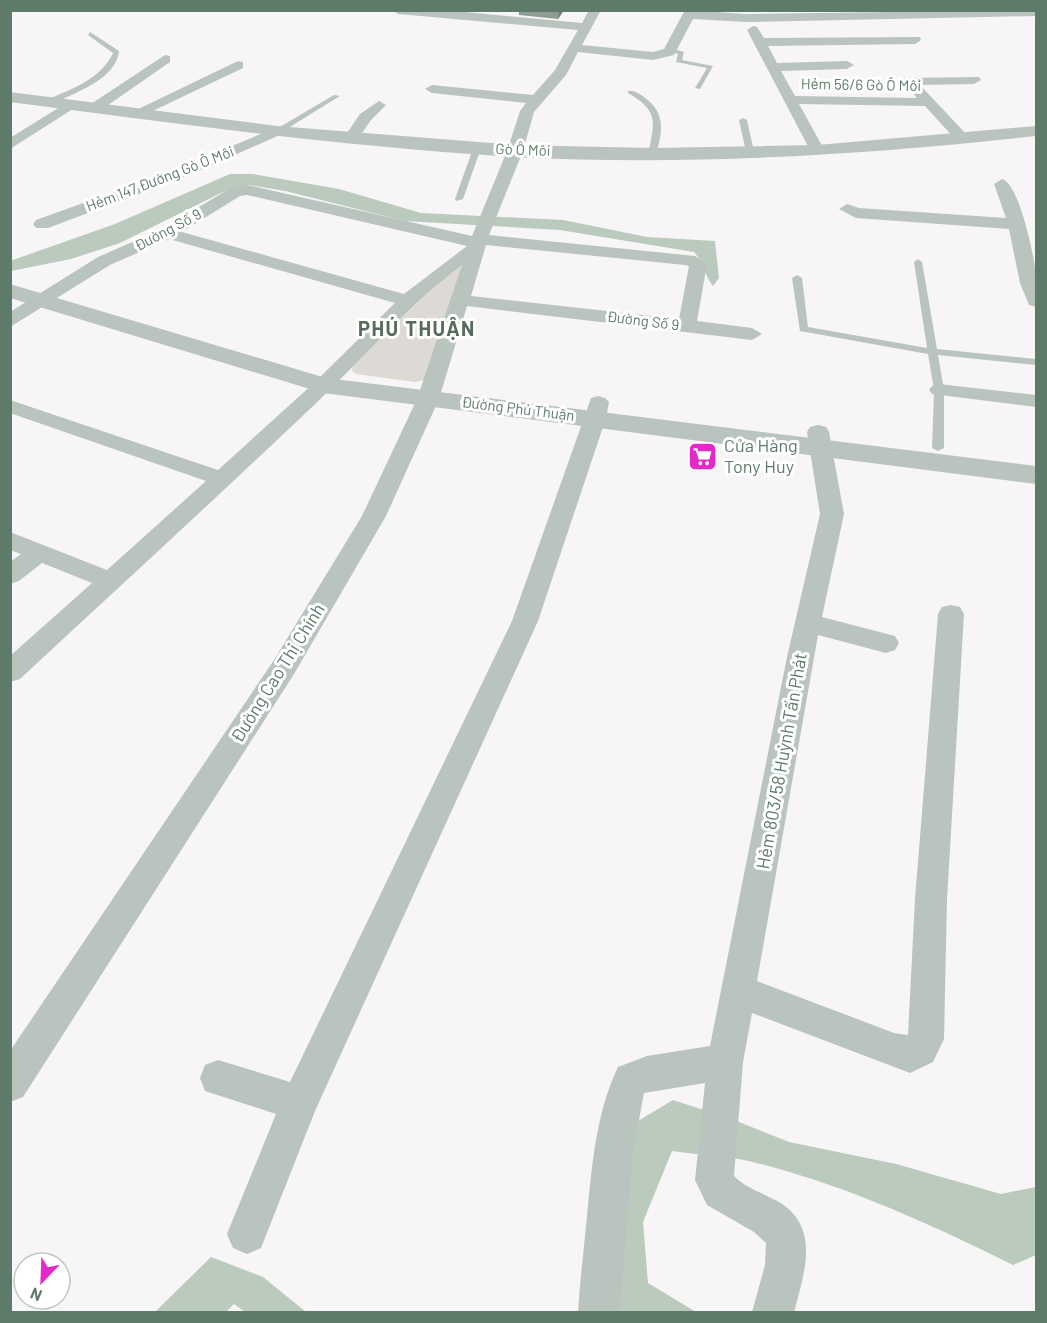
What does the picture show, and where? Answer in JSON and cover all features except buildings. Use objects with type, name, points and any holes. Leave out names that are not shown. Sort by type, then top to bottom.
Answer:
[{"type":"street","points":[[398,10],[502,15],[585,27]]},
{"type":"street","name":"Đường Cao Thị Chính","points":[[10,1084],[290,657],[374,516],[430,392],[481,234],[515,151],[527,111],[561,72],[595,10]]},
{"type":"street","points":[[576,48],[653,56],[671,50],[690,13],[746,18],[818,14],[1036,12]]},
{"type":"street","points":[[746,18],[817,151]]},
{"type":"street","points":[[759,42],[915,40]]},
{"type":"street","points":[[96,107],[165,59]]},
{"type":"street","points":[[137,113],[238,64]]},
{"type":"street","points":[[774,67],[847,65]]},
{"type":"street","points":[[904,65],[911,82],[960,136]]},
{"type":"street","points":[[911,82],[978,87]]},
{"type":"street","points":[[432,89],[537,100]]},
{"type":"street","name":"Gò Ô Môi","points":[[10,97],[351,139],[515,151],[652,154],[817,151],[960,136],[1036,131]]},
{"type":"street","name":"Hẻm 56/6 Gò Ô Môi","points":[[791,100],[929,102]]},
{"type":"street","points":[[10,145],[70,104]]},
{"type":"street","points":[[351,139],[359,124],[379,105]]},
{"type":"street","name":"Hẻm 147 Đường Gò Ô Môi","points":[[42,224],[186,171],[277,131]]},
{"type":"street","points":[[1002,184],[1017,224],[1036,301]]},
{"type":"street","name":"Đường Số 9","points":[[10,321],[104,261],[168,233],[235,192],[247,190],[481,234],[689,260],[698,264],[687,326],[460,300]]},
{"type":"street","points":[[847,209],[856,213],[1017,224]]},
{"type":"street","points":[[168,233],[410,301]]},
{"type":"street","points":[[10,672],[222,479],[481,234]]},
{"type":"street","name":"Đường Phú Thuận","points":[[14,283],[50,296],[329,379],[819,439],[1036,475]]},
{"type":"street","points":[[687,326],[752,334]]},
{"type":"street","points":[[939,390],[1036,401]]},
{"type":"street","points":[[10,406],[222,479]]},
{"type":"street","points":[[247,1234],[299,1103],[525,621],[596,410]]},
{"type":"street","name":"Đường Phú Thuận","points":[[819,439],[938,448],[1036,459]]},
{"type":"street","name":"Hẻm 803/58 Huỳnh Tấn Phát","points":[[773,1312],[787,1249],[784,1232],[771,1221],[718,1190],[714,1180],[723,1076],[808,623],[832,514],[819,439]]},
{"type":"street","points":[[10,540],[111,580]]},
{"type":"street","points":[[10,575],[39,552]]},
{"type":"street","points":[[739,991],[894,1051],[910,1055],[920,1049],[926,1039],[931,899],[951,614]]},
{"type":"street","points":[[808,623],[886,643]]},
{"type":"street","points":[[599,1312],[615,1138],[626,1088],[637,1076],[723,1076]]},
{"type":"street","points":[[218,1078],[299,1103]]},
{"type":"lane","points":[[49,102],[92,80],[113,65],[117,52],[90,34]]},
{"type":"lane","points":[[671,50],[682,53],[678,61],[711,67],[698,88]]},
{"type":"lane","points":[[630,92],[648,100],[656,110],[659,120],[652,154]]},
{"type":"lane","points":[[277,131],[336,96]]},
{"type":"lane","points":[[743,120],[750,152]]},
{"type":"lane","points":[[459,199],[477,148]]},
{"type":"lane","points":[[918,262],[939,390],[938,448]]},
{"type":"lane","points":[[797,278],[801,326],[808,331],[934,352],[1036,362]]},
{"type":"shaded area","points":[[230,174],[253,174],[339,189],[421,213],[563,220],[647,237],[715,241],[719,278],[713,286],[694,252],[560,230],[405,221],[285,191],[249,185],[223,192],[120,243],[71,259],[11,271],[10,261],[115,224]]},
{"type":"shaded area","points":[[457,266],[462,266],[424,380],[415,382],[356,374],[352,371],[353,363]]},
{"type":"shaded area","points":[[673,1100],[729,1118],[789,1142],[896,1164],[1001,1194],[1036,1187],[1036,1255],[1013,1265],[917,1220],[818,1181],[749,1161],[672,1151],[643,1222],[648,1283],[696,1312],[616,1312],[623,1130]]},
{"type":"shaded area","points":[[211,1257],[263,1277],[306,1312],[245,1312],[234,1304],[226,1312],[155,1312]]},
{"type":"place","name":"Cửa Hàng Tony Huy","points":[[703,456]]},
{"type":"district","name":"PHÚ THUẬN","points":[[417,329]]}]
